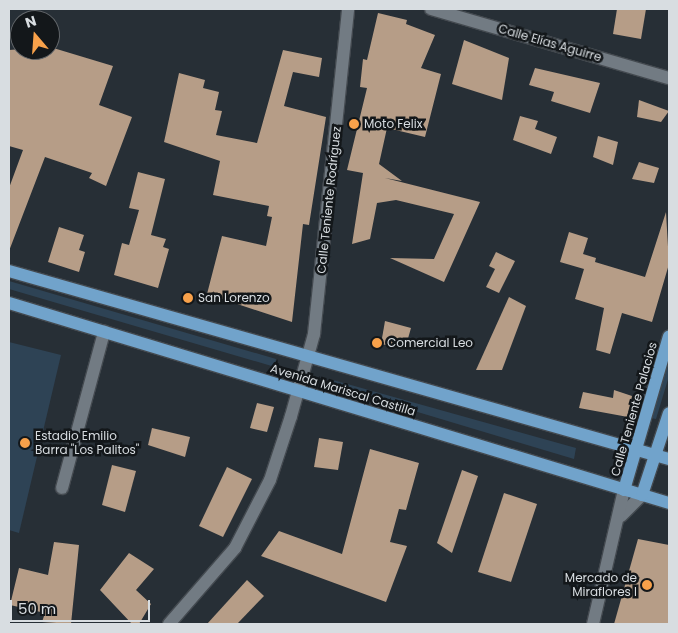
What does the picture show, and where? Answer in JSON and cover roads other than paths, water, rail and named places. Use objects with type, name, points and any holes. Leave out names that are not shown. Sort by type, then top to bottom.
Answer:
[{"type":"main road","name":"Avenida Mariscal Castilla","points":[[9,271],[669,459]]},
{"type":"main road","name":"Avenida Mariscal Castilla","points":[[9,303],[669,503]]},
{"type":"main road","name":"Calle Teniente Palacios","points":[[624,490],[669,336]]},
{"type":"main road","points":[[642,495],[669,413]]},
{"type":"street","name":"Calle Teniente Rodríguez","points":[[169,624],[235,548],[270,480],[308,356],[314,334],[348,9]]},
{"type":"street","name":"Calle Elías Aguirre","points":[[431,9],[669,78]]},
{"type":"street","points":[[62,488],[104,332]]},
{"type":"street","points":[[593,624],[621,516],[624,490]]},
{"type":"street","points":[[621,516],[642,495]]},
{"type":"place","name":"Moto Felix","points":[[354,124]]},
{"type":"place","name":"San Lorenzo","points":[[188,298]]},
{"type":"place","name":"Comercial Leo","points":[[377,343]]},
{"type":"place","name":"Estadio Emilio Barra \"Los Palitos\"","points":[[25,443]]},
{"type":"place","name":"Mercado de Miraflores I","points":[[647,585]]}]
